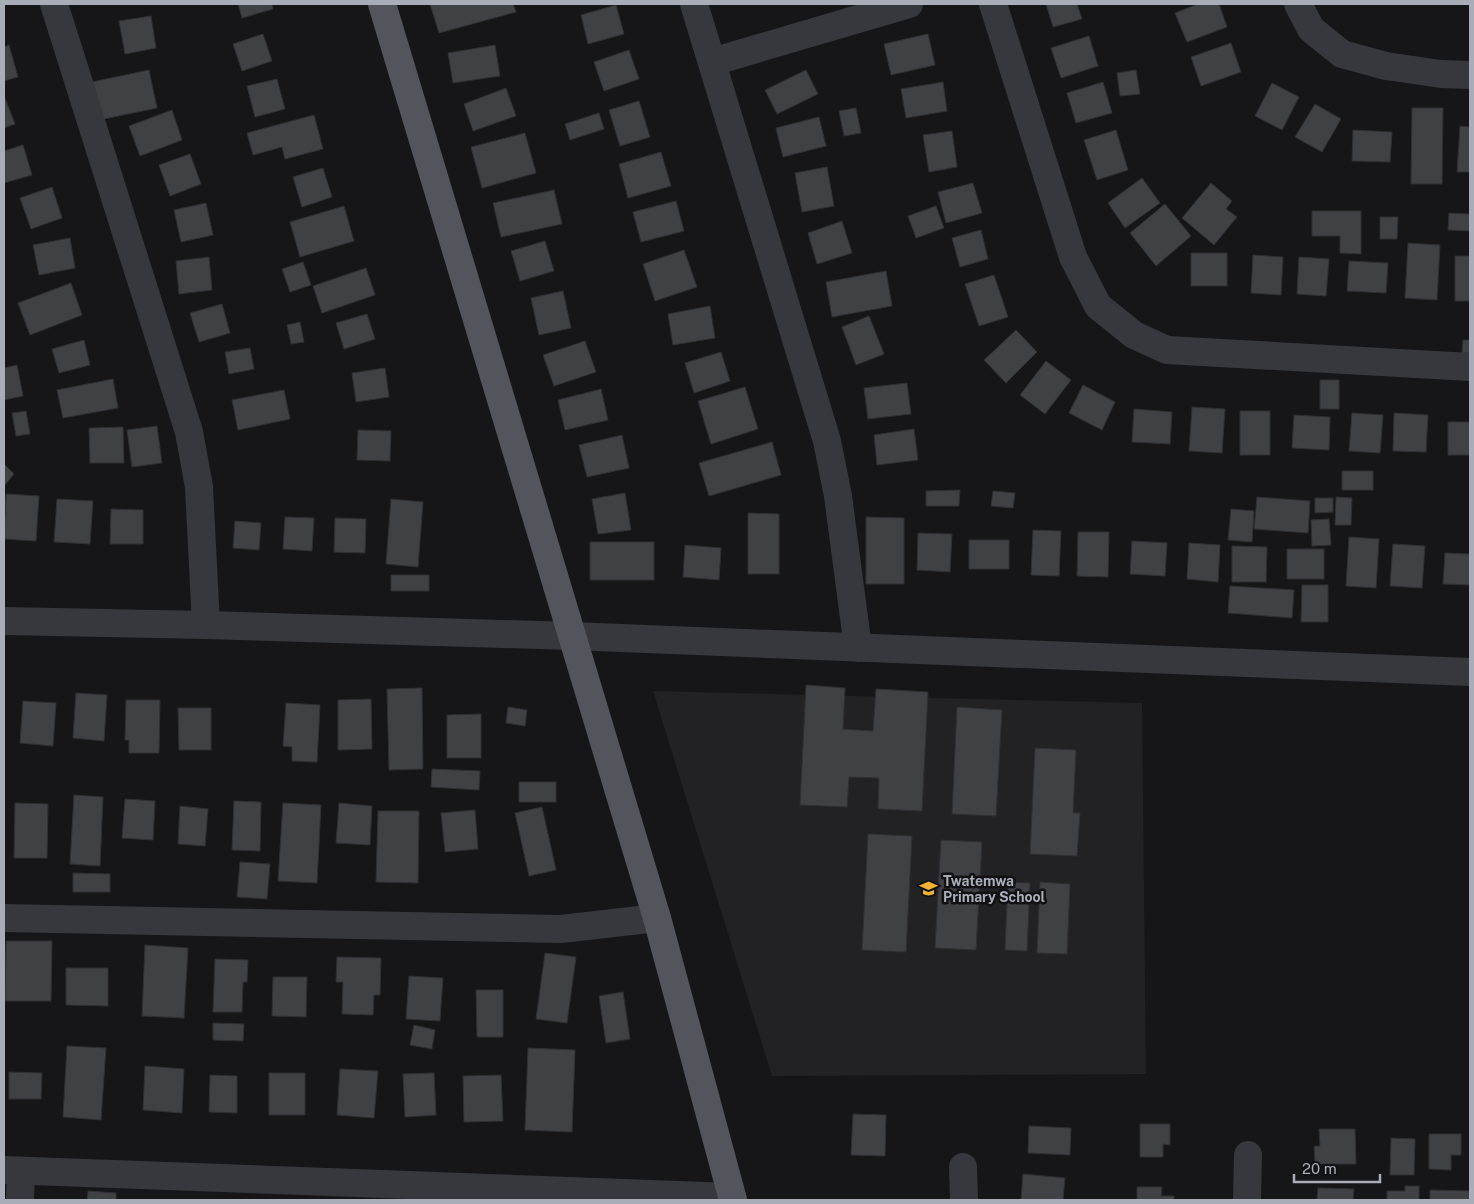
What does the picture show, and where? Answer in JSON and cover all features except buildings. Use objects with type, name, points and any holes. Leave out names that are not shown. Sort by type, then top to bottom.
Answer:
[{"type":"main road","points":[[382,4],[657,918],[732,1199]]},
{"type":"street","points":[[54,4],[189,432],[199,487],[206,625]]},
{"type":"street","points":[[694,4],[826,441],[838,496],[858,648]]},
{"type":"street","points":[[712,62],[909,4]]},
{"type":"street","points":[[993,4],[1073,257],[1098,306],[1134,334],[1167,350],[1470,367]]},
{"type":"street","points":[[1298,4],[1310,28],[1342,54],[1386,66],[1441,74],[1470,75]]},
{"type":"street","points":[[4,621],[572,636],[1470,672]]},
{"type":"street","points":[[4,918],[561,929],[657,918]]},
{"type":"street","points":[[1247,1200],[1248,1155]]},
{"type":"street","points":[[963,1166],[964,1200]]},
{"type":"street","points":[[20,1200],[12,1170],[732,1199]]},
{"type":"shaded area","name":"Twatemwa Primary School","points":[[653,691],[1142,703],[1146,1074],[772,1076]]},
{"type":"place","name":"Twatemwa Primary School","points":[[929,889]]}]
